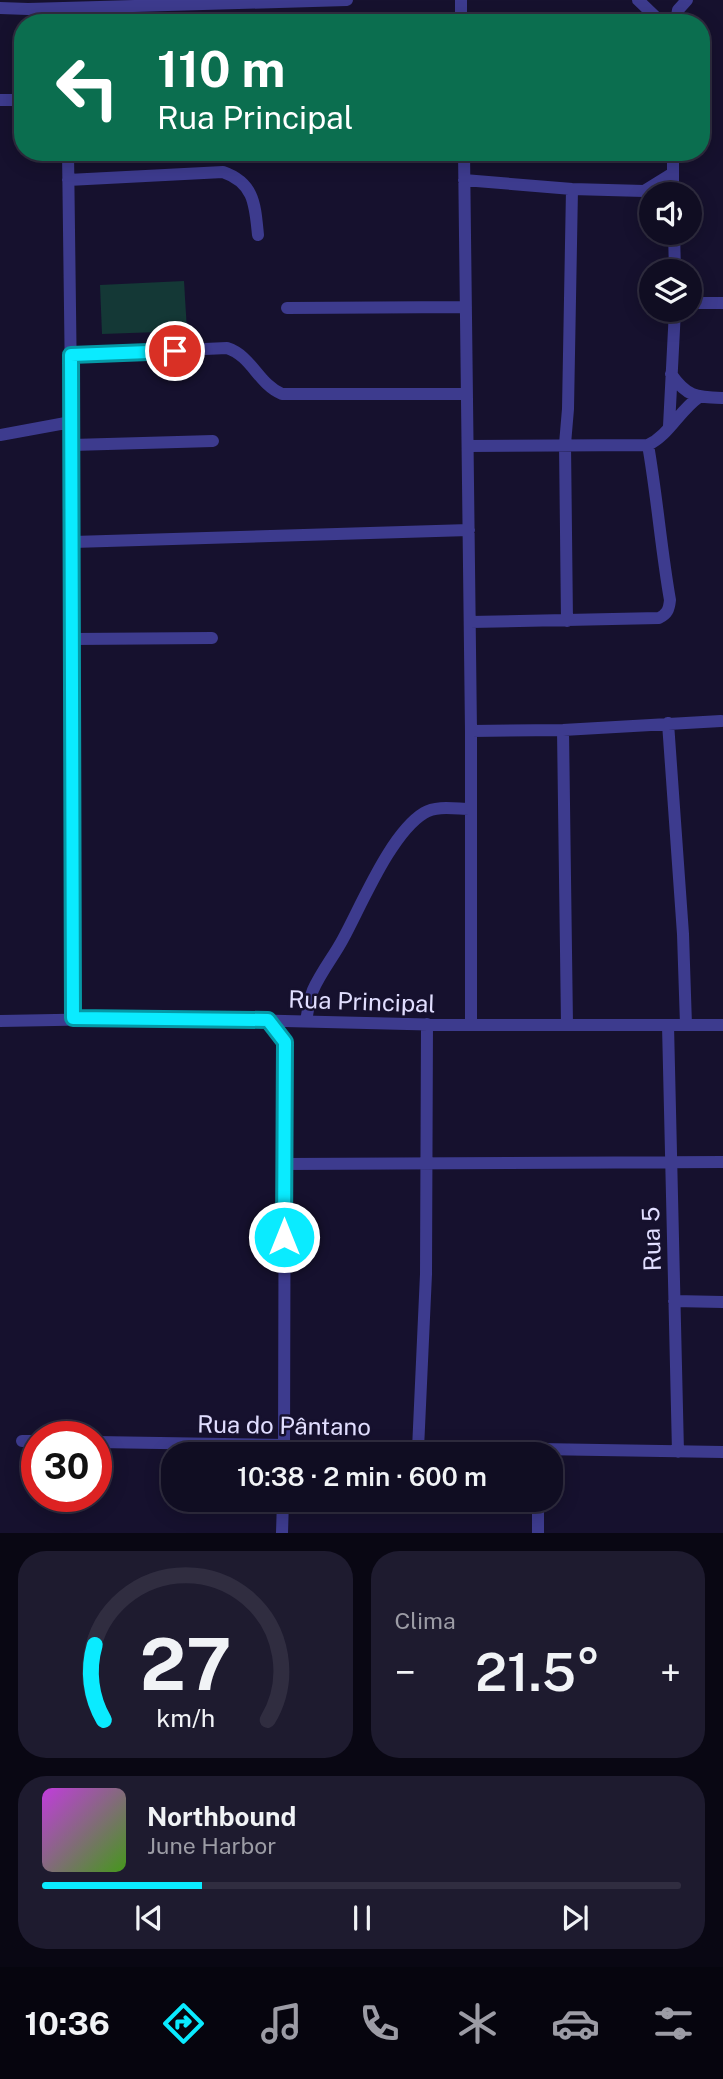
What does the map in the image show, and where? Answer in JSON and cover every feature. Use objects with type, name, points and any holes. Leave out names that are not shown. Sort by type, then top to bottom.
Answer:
[{"type":"street","points":[[0,8],[64,4],[347,0]]},
{"type":"street","points":[[638,0],[653,14]]},
{"type":"street","points":[[677,14],[687,0]]},
{"type":"street","points":[[68,161],[73,542],[73,1018]]},
{"type":"street","points":[[464,161],[471,731],[471,1025]]},
{"type":"street","points":[[673,161],[673,182]]},
{"type":"street","points":[[68,180],[223,172],[235,176],[246,186],[255,202],[258,235]]},
{"type":"street","points":[[658,182],[673,173]]},
{"type":"street","points":[[464,180],[572,189],[639,191]]},
{"type":"street","points":[[567,621],[565,444],[572,189]]},
{"type":"street","points":[[702,303],[723,303]]},
{"type":"street","points":[[287,308],[466,307]]},
{"type":"street","points":[[669,426],[674,322]]},
{"type":"street","points":[[71,355],[227,348],[245,357],[271,390],[282,394],[467,394]]},
{"type":"street","points":[[671,374],[684,391],[699,397],[723,398]]},
{"type":"street","points":[[468,446],[648,444],[663,436],[688,405],[699,397]]},
{"type":"street","points":[[0,435],[71,422]]},
{"type":"street","points":[[72,445],[213,441]]},
{"type":"street","points":[[470,622],[659,618],[669,610],[670,600],[648,444]]},
{"type":"street","points":[[73,542],[469,530]]},
{"type":"street","points":[[73,639],[212,638]]},
{"type":"street","points":[[471,731],[563,730],[721,721]]},
{"type":"street","points":[[668,723],[683,934],[686,1025]]},
{"type":"street","points":[[563,730],[567,1025]]},
{"type":"street","points":[[285,1042],[302,1021],[322,973],[392,850],[409,827],[420,815],[431,809],[471,809]]},
{"type":"street","name":"Rua Principal","points":[[0,1021],[73,1018],[471,1025],[723,1025]]},
{"type":"street","points":[[268,1020],[285,1042],[285,1442]]},
{"type":"street","points":[[418,1442],[426,1274],[427,1024]]},
{"type":"street","name":"Rua 5","points":[[668,1025],[678,1452]]},
{"type":"street","points":[[284,1164],[723,1162]]},
{"type":"street","points":[[674,1301],[723,1301]]},
{"type":"street","name":"Rua do Pântano","points":[[112,1443],[161,1445]]},
{"type":"street","name":"Rua do Pântano","points":[[563,1452],[723,1452]]},
{"type":"street","points":[[282,1533],[283,1512]]},
{"type":"street","points":[[538,1512],[538,1533]]},
{"type":"green space","points":[[184,281],[187,331],[102,334],[100,285]]},
{"type":"route","points":[[175,351],[71,355],[73,1018],[268,1020],[285,1042],[284,1237]]}]
